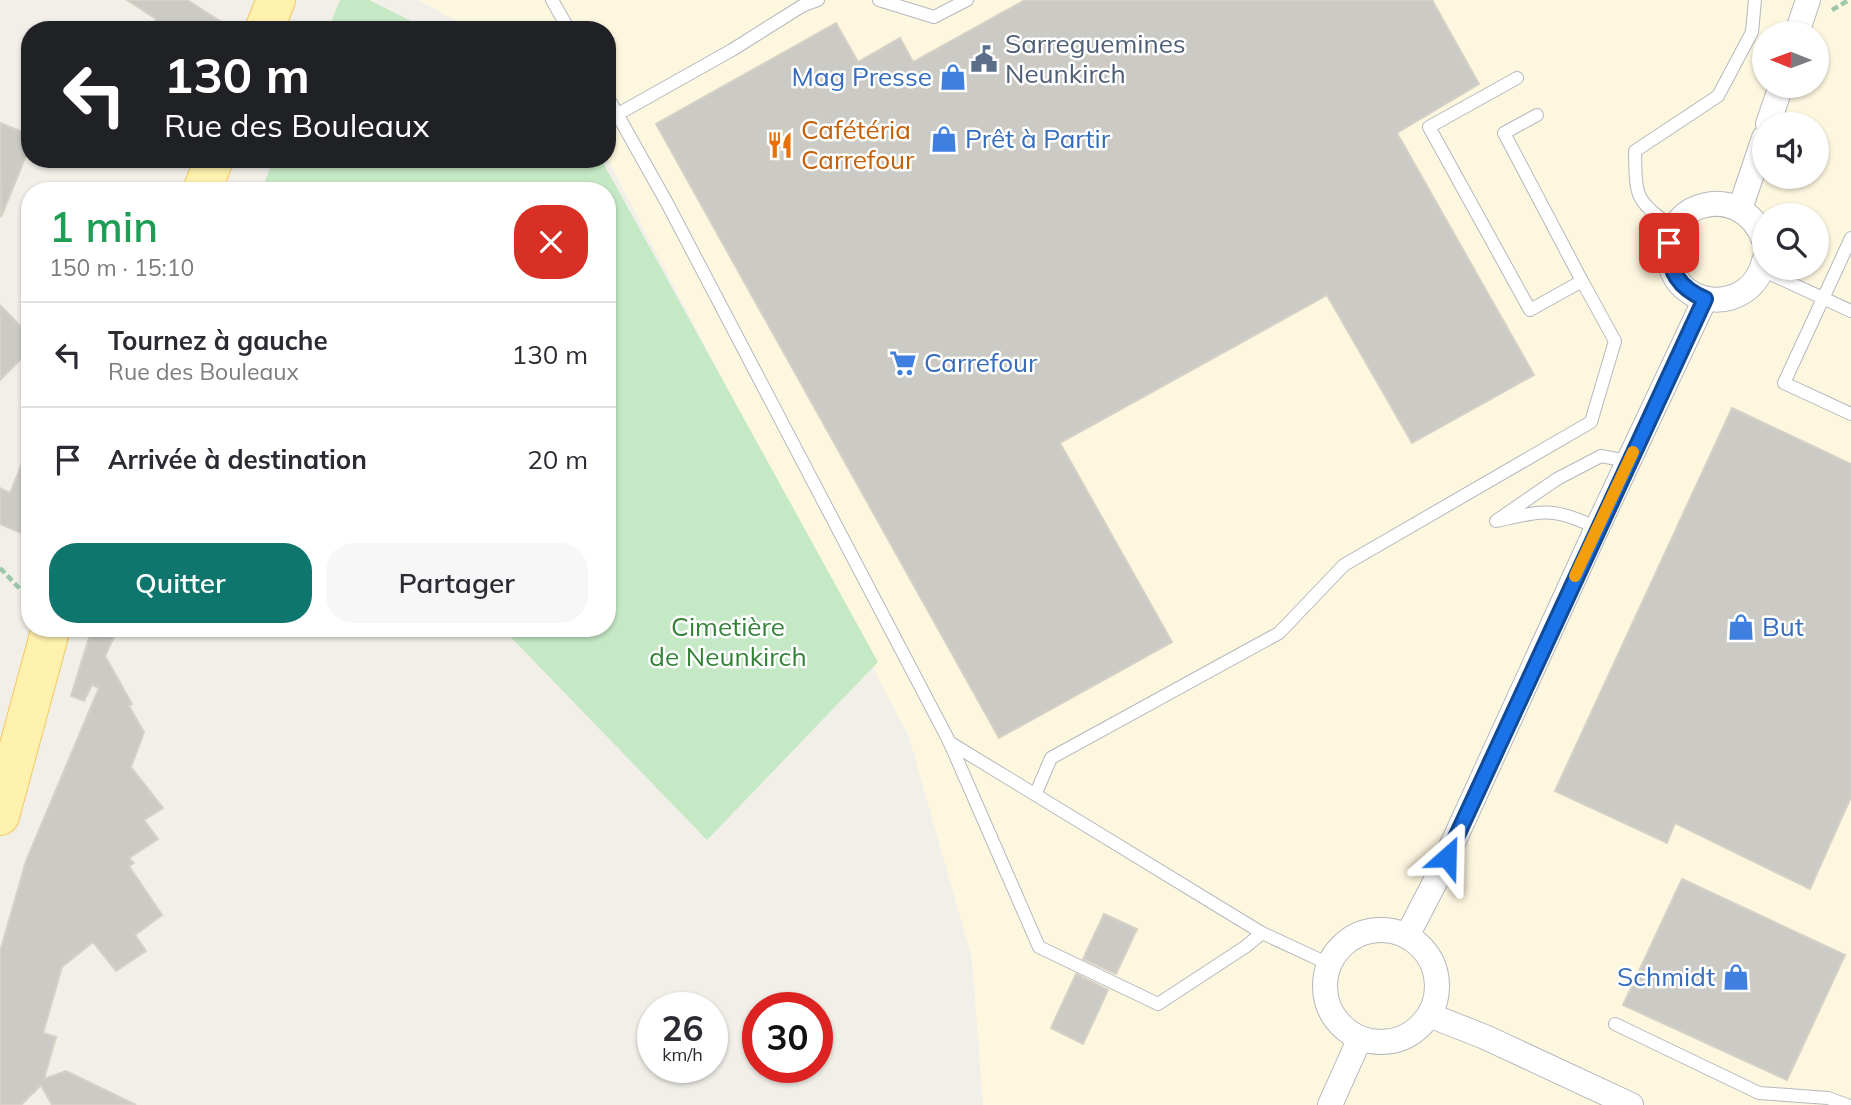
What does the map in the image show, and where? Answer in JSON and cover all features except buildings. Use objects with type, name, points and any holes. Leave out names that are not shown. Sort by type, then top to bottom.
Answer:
[{"type":"main road","points":[[0,816],[49,637]]},
{"type":"street","points":[[1801,21],[1808,0]]},
{"type":"street","points":[[1740,209],[1752,174]]},
{"type":"street","points":[[1752,218],[1740,209],[1725,204],[1696,208],[1683,217],[1674,229],[1669,243],[1669,258],[1673,272],[1681,284],[1705,299],[1732,298],[1745,291],[1756,280]]},
{"type":"street","points":[[1407,936],[1435,882],[1705,299]]},
{"type":"street","points":[[1387,929],[1407,936],[1419,944],[1431,960],[1437,978],[1436,997],[1429,1015],[1418,1029],[1404,1038],[1378,1042],[1360,1038],[1339,1025],[1330,1010],[1325,994],[1325,978],[1329,964],[1340,947],[1369,930],[1387,929]]},
{"type":"street","points":[[1429,1015],[1485,1037],[1631,1105]]},
{"type":"street","points":[[1330,1105],[1360,1038]]},
{"type":"lane","points":[[552,0],[564,21]]},
{"type":"lane","points":[[618,114],[732,50],[802,6],[818,0]]},
{"type":"lane","points":[[879,0],[934,17],[967,0]]},
{"type":"lane","points":[[1674,229],[1643,204],[1636,188],[1635,150],[1718,96],[1752,32],[1755,0]]},
{"type":"lane","points":[[1517,78],[1429,127],[1530,310],[1582,281]]},
{"type":"lane","points":[[616,111],[674,215],[949,741],[1039,947],[1158,1004],[1262,933]]},
{"type":"lane","points":[[1036,793],[1051,758],[1279,632],[1344,565],[1591,422],[1615,341],[1504,133],[1537,114]]},
{"type":"lane","points":[[1851,238],[1784,383],[1851,414]]},
{"type":"lane","points":[[1790,280],[1851,312]]},
{"type":"lane","points":[[1597,528],[1565,513],[1543,511],[1496,521],[1557,478],[1601,456],[1628,461]]},
{"type":"lane","points":[[949,741],[1262,933],[1329,964]]},
{"type":"lane","points":[[1615,1024],[1759,1093],[1828,1098],[1847,1105]]},
{"type":"path","points":[[0,568],[21,589]]},
{"type":"shaded area","points":[[418,0],[1851,0],[1851,1105],[983,1105],[972,959],[909,737],[612,168],[616,168],[616,21],[456,21]]},
{"type":"green space","points":[[340,0],[369,0],[411,21],[332,21]]},
{"type":"green space","name":"Cimetière de Neunkirch","points":[[270,168],[606,168],[614,182],[265,182]]},
{"type":"green space","name":"Cimetière de Neunkirch","points":[[616,186],[878,662],[707,840],[511,637],[616,637]]},
{"type":"slow traffic","points":[[1575,576],[1633,452]]},
{"type":"place","name":"Sarreguemines Neunkirch","points":[[984,59]]},
{"type":"place","name":"Mag Presse","points":[[953,77]]},
{"type":"place","name":"Prêt à Partir","points":[[944,139]]},
{"type":"place","name":"Cafétéria Carrefour","points":[[780,145]]},
{"type":"place","name":"Carrefour","points":[[903,363]]},
{"type":"place","name":"But","points":[[1741,627]]},
{"type":"place","name":"Schmidt","points":[[1736,977]]},
{"type":"route","points":[[1447,857],[1705,299],[1681,284],[1673,272],[1669,243]]}]
